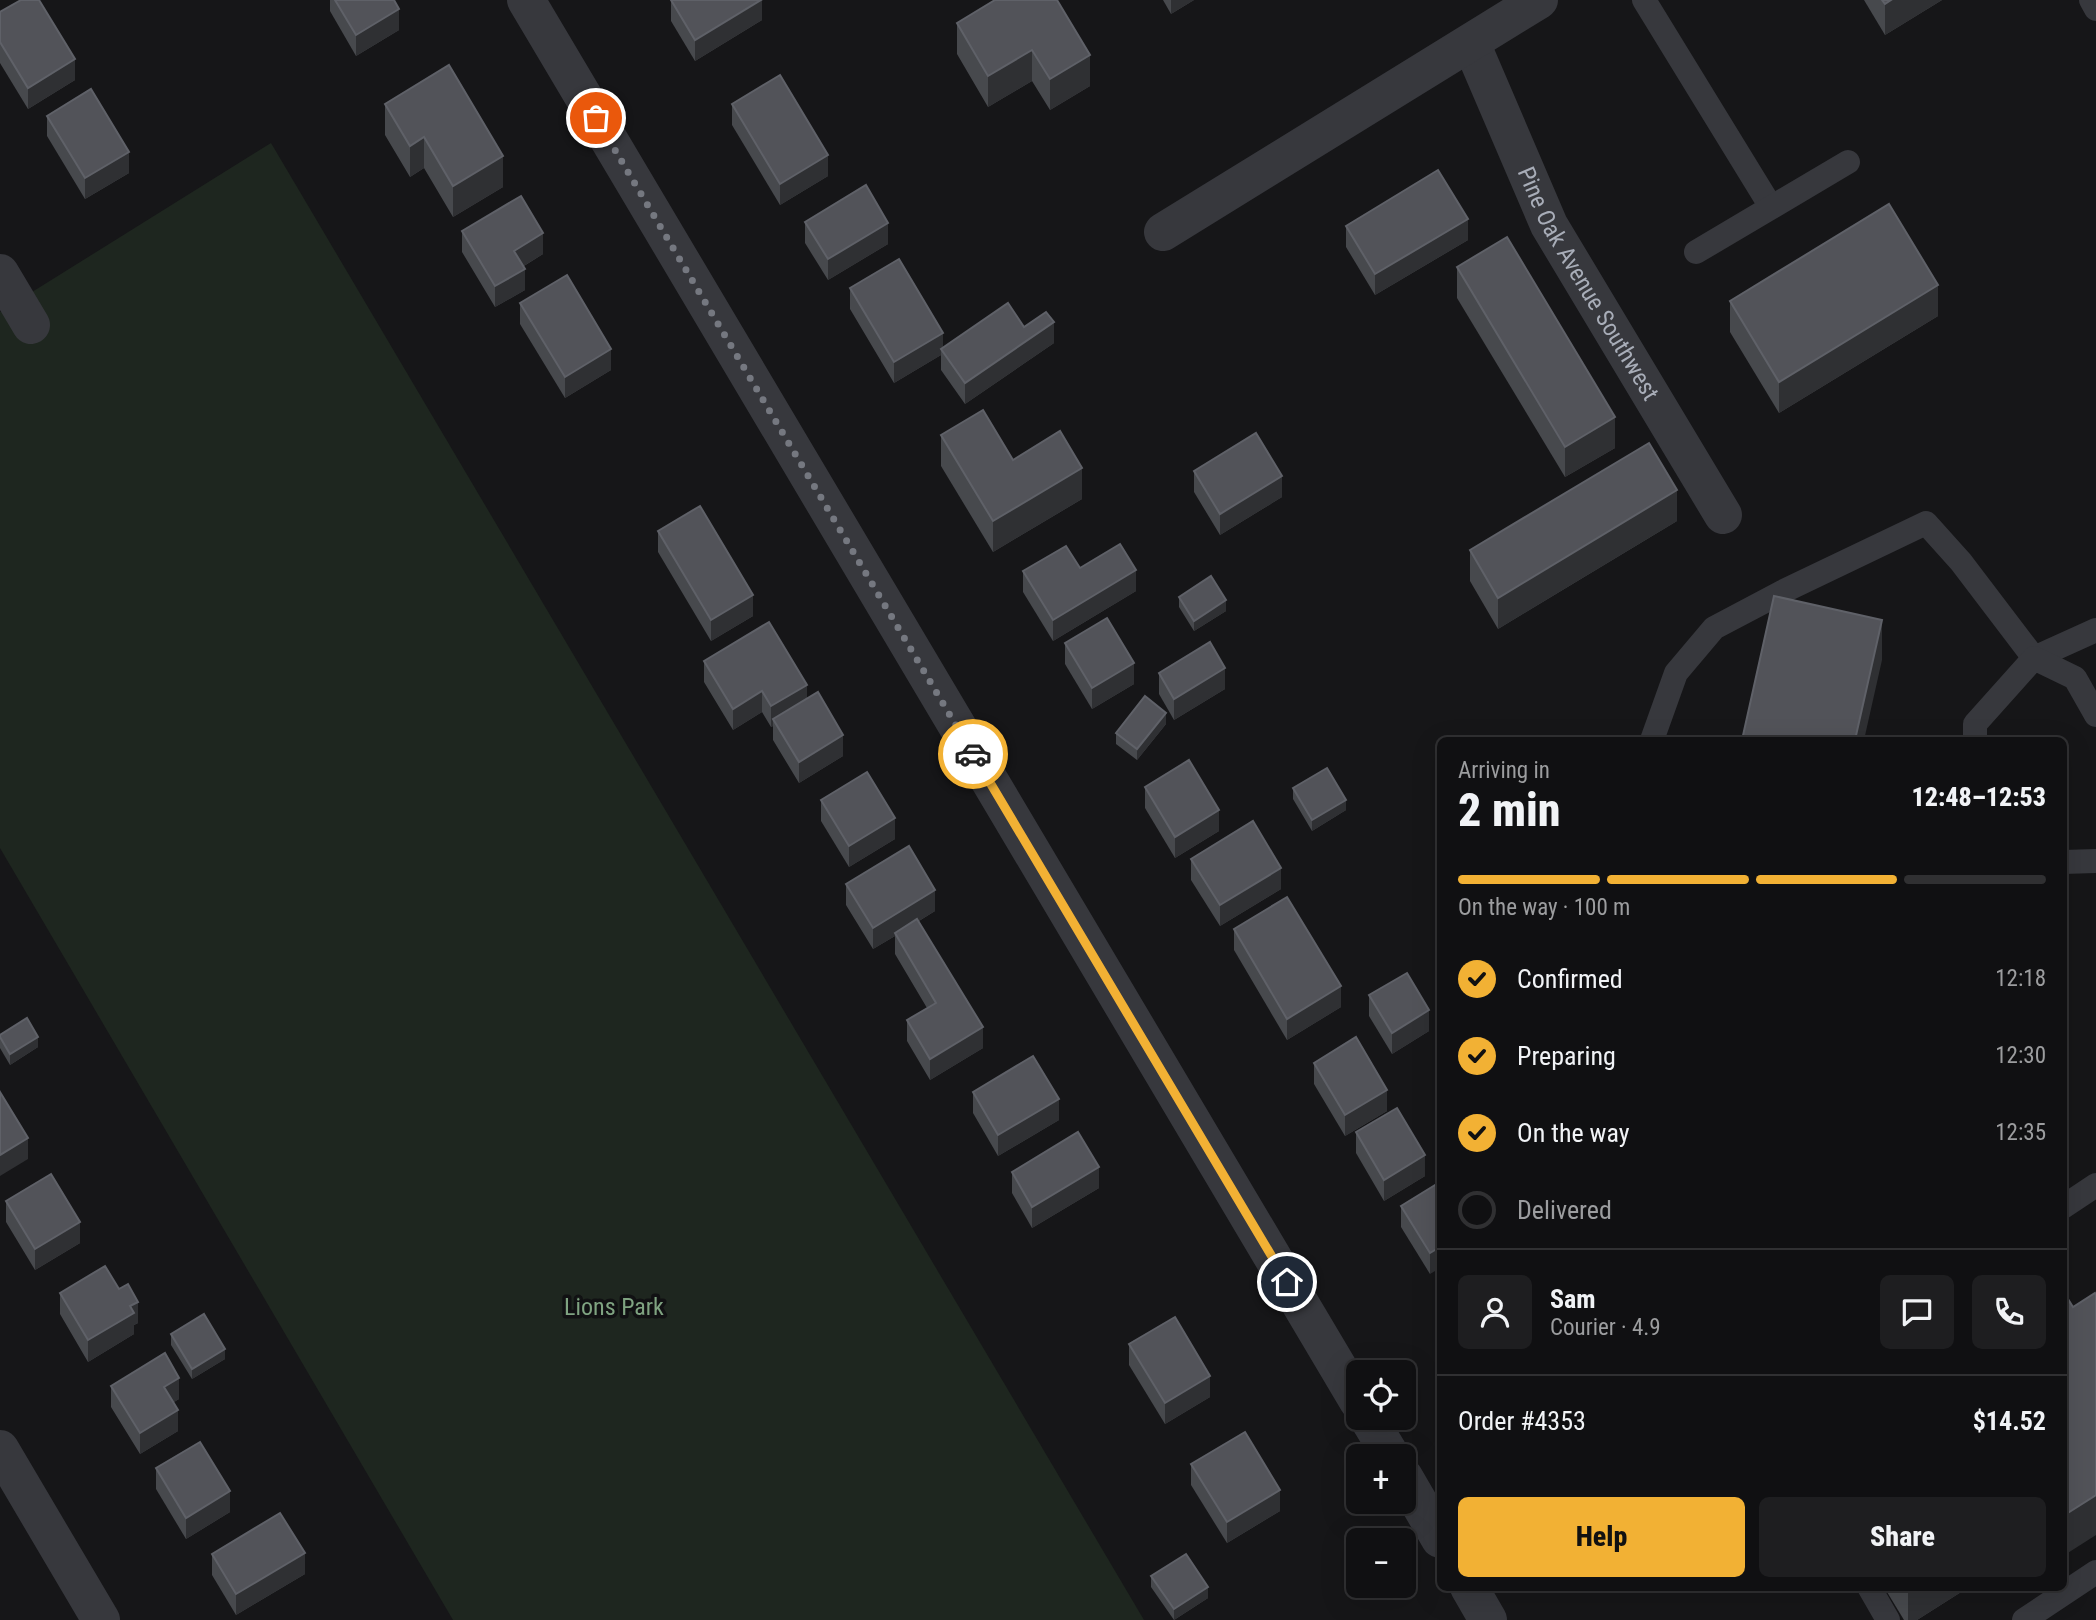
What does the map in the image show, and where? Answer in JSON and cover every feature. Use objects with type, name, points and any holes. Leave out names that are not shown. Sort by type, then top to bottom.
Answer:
[{"type":"street","points":[[526,0],[1346,1381]]},
{"type":"street","points":[[1163,232],[1539,0]]},
{"type":"street","name":"Pine Oak Avenue Southwest","points":[[1471,43],[1549,225],[1723,515]]},
{"type":"street","points":[[0,273],[31,325]]},
{"type":"street","points":[[0,1449],[101,1620]]},
{"type":"street","points":[[1416,1498],[1437,1534]]},
{"type":"street","points":[[1471,1591],[1489,1620]]},
{"type":"lane","points":[[1644,0],[1770,207]]},
{"type":"lane","points":[[2091,0],[2096,9]]},
{"type":"lane","points":[[1696,252],[1848,162]]},
{"type":"lane","points":[[1653,737],[1676,673],[1714,628],[1926,523],[1961,562],[2034,657],[2075,678],[2096,715]]},
{"type":"lane","points":[[1975,737],[1975,724],[2034,657],[2096,630]]},
{"type":"lane","points":[[2067,1204],[2096,1185]]},
{"type":"lane","points":[[2024,1620],[2096,1572]]},
{"type":"lane","points":[[1870,1591],[1888,1620]]},
{"type":"green space","name":"Lions Park","points":[[271,143],[1144,1620],[453,1620],[0,848],[0,312]]},
{"type":"building","points":[[21,0],[39,0],[75,59],[28,88],[0,42],[0,12]]},
{"type":"building","points":[[335,0],[394,0],[399,9],[356,35]]},
{"type":"building","points":[[671,0],[761,0],[695,40]]},
{"type":"building","points":[[995,0],[1057,0],[1090,55],[1050,79],[1032,50],[988,76],[957,23]]},
{"type":"building","points":[[449,65],[503,156],[453,186],[424,137],[410,146],[385,104]]},
{"type":"building","points":[[780,75],[828,155],[780,184],[732,104]]},
{"type":"building","points":[[91,89],[129,152],[85,178],[47,116]]},
{"type":"building","points":[[1438,170],[1468,219],[1375,274],[1346,226]]},
{"type":"building","points":[[866,185],[888,223],[828,259],[805,222]]},
{"type":"building","points":[[521,196],[543,233],[514,251],[525,269],[495,286],[462,231]]},
{"type":"building","points":[[1889,204],[1938,285],[1779,382],[1730,301]]},
{"type":"building","points":[[1507,237],[1615,417],[1565,447],[1457,267]]},
{"type":"building","points":[[899,259],[943,333],[894,362],[850,288]]},
{"type":"building","points":[[567,275],[611,349],[565,377],[520,303]]},
{"type":"building","points":[[1008,303],[1024,327],[1046,312],[1054,322],[965,383],[941,349]]},
{"type":"building","points":[[983,410],[1013,460],[1060,431],[1082,468],[993,521],[941,435]]},
{"type":"building","points":[[1256,433],[1282,476],[1220,514],[1194,471]]},
{"type":"building","points":[[1649,443],[1677,490],[1498,598],[1470,550]]},
{"type":"building","points":[[700,506],[753,595],[711,620],[658,531]]},
{"type":"building","points":[[1120,544],[1136,570],[1053,620],[1023,571],[1066,546],[1080,568]]},
{"type":"building","points":[[1211,576],[1226,600],[1194,621],[1179,597]]},
{"type":"building","points":[[1774,596],[1882,620],[1856,737],[1743,737]]},
{"type":"building","points":[[1107,618],[1134,663],[1092,688],[1065,643]]},
{"type":"building","points":[[769,622],[807,685],[771,706],[762,691],[733,709],[704,661]]},
{"type":"building","points":[[1210,642],[1225,668],[1174,699],[1159,673]]},
{"type":"building","points":[[818,692],[843,735],[799,762],[773,719]]},
{"type":"building","points":[[1145,696],[1166,713],[1137,749],[1116,733]]},
{"type":"building","points":[[1189,760],[1219,810],[1175,837],[1145,787]]},
{"type":"building","points":[[1327,768],[1346,800],[1312,820],[1293,788]]},
{"type":"building","points":[[867,772],[895,818],[849,846],[821,800]]},
{"type":"building","points":[[1253,821],[1281,868],[1220,905],[1191,859]]},
{"type":"building","points":[[909,846],[935,890],[873,928],[846,884]]},
{"type":"building","points":[[1287,897],[1341,986],[1287,1019],[1234,929]]},
{"type":"building","points":[[917,919],[983,1027],[930,1059],[907,1020],[936,1003],[895,933]]},
{"type":"building","points":[[1407,973],[1429,1010],[1392,1033],[1369,995]]},
{"type":"building","points":[[27,1018],[38,1037],[10,1054],[0,1035]]},
{"type":"building","points":[[1356,1037],[1387,1090],[1345,1115],[1314,1063]]},
{"type":"building","points":[[1033,1056],[1059,1099],[998,1135],[973,1092]]},
{"type":"building","points":[[0,1092],[28,1138],[0,1155]]},
{"type":"building","points":[[1397,1108],[1425,1155],[1384,1180],[1356,1132]]},
{"type":"building","points":[[1078,1132],[1099,1167],[1032,1207],[1012,1172]]},
{"type":"building","points":[[51,1174],[80,1222],[35,1249],[6,1201]]},
{"type":"building","points":[[1437,1184],[1437,1249],[1430,1253],[1401,1206]]},
{"type":"building","points":[[105,1266],[119,1289],[128,1284],[138,1302],[130,1306],[134,1313],[88,1340],[60,1293]]},
{"type":"building","points":[[2095,1293],[2096,1295],[2096,1495],[2067,1513],[2067,1297],[2073,1307]]},
{"type":"building","points":[[204,1314],[225,1349],[192,1369],[171,1334]]},
{"type":"building","points":[[1175,1317],[1210,1376],[1165,1403],[1129,1344]]},
{"type":"building","points":[[165,1353],[179,1378],[164,1387],[178,1410],[140,1433],[111,1386]]},
{"type":"building","points":[[1245,1432],[1280,1490],[1227,1522],[1191,1464]]},
{"type":"building","points":[[200,1442],[230,1491],[186,1518],[156,1468]]},
{"type":"building","points":[[280,1513],[305,1553],[236,1594],[212,1554]]},
{"type":"building","points":[[1186,1554],[1208,1587],[1174,1609],[1151,1576]]},
{"type":"way so far","points":[[596,118],[973,754]]},
{"type":"route","points":[[973,754],[1287,1282]]}]
